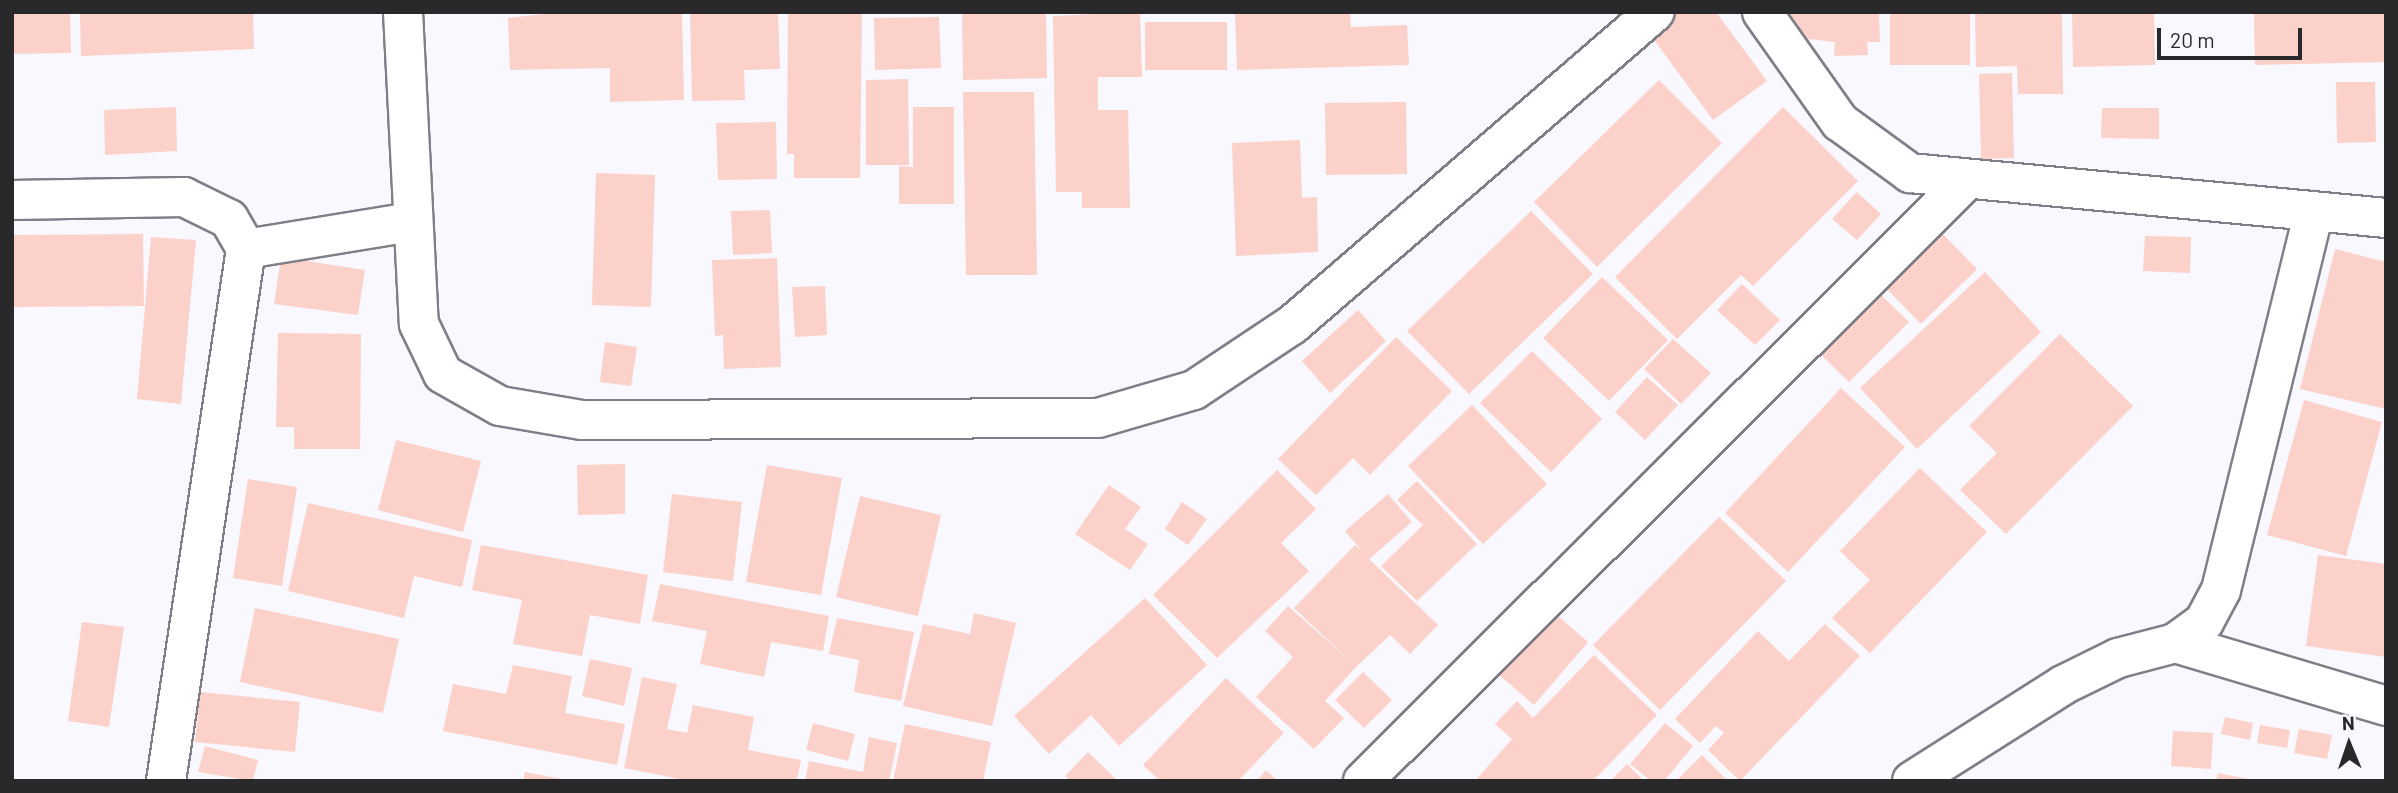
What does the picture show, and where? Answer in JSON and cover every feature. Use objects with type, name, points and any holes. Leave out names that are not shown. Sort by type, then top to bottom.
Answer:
[{"type":"street","points":[[403,12],[411,222],[419,324],[443,374],[500,406],[582,420],[1098,418],[1194,390],[1292,325],[1655,12]]},
{"type":"street","points":[[1762,12],[1840,122],[1874,153],[1910,173],[1966,181],[2386,218]]},
{"type":"street","points":[[1363,781],[1966,181]]},
{"type":"street","points":[[12,200],[184,197],[229,219],[246,249],[166,781]]},
{"type":"street","points":[[1912,781],[2063,685],[2118,658],[2175,643],[2204,622],[2221,590],[2315,211]]},
{"type":"street","points":[[246,249],[411,222]]},
{"type":"street","points":[[2175,643],[2386,706]]},
{"type":"building","points":[[12,12],[70,12],[71,53],[12,54]]},
{"type":"building","points":[[253,12],[254,49],[81,56],[80,13]]},
{"type":"building","points":[[562,12],[682,14],[684,100],[610,102],[610,68],[510,70],[508,18]]},
{"type":"building","points":[[690,12],[778,12],[780,69],[744,70],[745,100],[692,101]]},
{"type":"building","points":[[788,12],[862,12],[860,178],[794,178],[794,154],[787,154]]},
{"type":"building","points":[[962,12],[1046,12],[1047,78],[963,80]]},
{"type":"building","points":[[1140,12],[1142,77],[1098,77],[1098,110],[1128,110],[1130,208],[1082,208],[1082,192],[1056,192],[1053,16]]},
{"type":"building","points":[[1235,12],[1350,12],[1351,27],[1407,25],[1409,65],[1237,70]]},
{"type":"building","points":[[1678,12],[1716,12],[1767,81],[1713,120],[1649,33]]},
{"type":"building","points":[[1782,12],[1879,12],[1880,42],[1867,42],[1868,55],[1834,56],[1835,42],[1791,37],[1791,18]]},
{"type":"building","points":[[1890,12],[1970,12],[1970,65],[1890,65]]},
{"type":"building","points":[[1975,12],[2062,12],[2063,94],[2018,94],[2017,66],[1976,67]]},
{"type":"building","points":[[2072,12],[2154,12],[2155,65],[2073,67]]},
{"type":"building","points":[[2386,12],[2386,62],[2255,65],[2254,14]]},
{"type":"building","points":[[939,17],[941,68],[875,70],[874,18]]},
{"type":"building","points":[[1145,22],[1227,22],[1227,70],[1145,70]]},
{"type":"building","points":[[2012,73],[2014,158],[1981,159],[1979,74]]},
{"type":"building","points":[[908,79],[909,165],[866,165],[866,80]]},
{"type":"building","points":[[1659,80],[1722,143],[1597,267],[1534,202]]},
{"type":"building","points":[[2336,82],[2375,82],[2376,142],[2337,143]]},
{"type":"building","points":[[963,92],[1034,92],[1037,275],[966,275]]},
{"type":"building","points":[[1406,102],[1407,174],[1326,175],[1325,103]]},
{"type":"building","points":[[176,107],[177,151],[105,155],[104,110]]},
{"type":"building","points":[[913,107],[954,107],[954,204],[899,204],[899,166],[913,167]]},
{"type":"building","points":[[1783,107],[1858,181],[1753,286],[1741,275],[1677,339],[1615,277]]},
{"type":"building","points":[[2102,108],[2159,108],[2159,139],[2101,138]]},
{"type":"building","points":[[776,122],[777,179],[718,180],[716,123]]},
{"type":"building","points":[[1300,140],[1302,198],[1317,197],[1318,252],[1236,256],[1232,143]]},
{"type":"building","points":[[596,173],[655,175],[651,307],[592,305]]},
{"type":"building","points":[[1857,192],[1881,214],[1857,240],[1832,219]]},
{"type":"building","points":[[770,210],[772,253],[733,255],[731,211]]},
{"type":"building","points":[[1531,211],[1593,274],[1469,394],[1407,331]]},
{"type":"building","points":[[1940,231],[1977,269],[1921,324],[1884,286]]},
{"type":"building","points":[[143,234],[144,306],[12,307],[12,235]]},
{"type":"building","points":[[2145,236],[2191,237],[2190,273],[2143,271]]},
{"type":"building","points":[[151,237],[196,240],[181,404],[137,399]]},
{"type":"building","points":[[2335,249],[2386,262],[2386,409],[2300,389]]},
{"type":"building","points":[[281,257],[365,270],[358,315],[274,304]]},
{"type":"building","points":[[777,258],[781,367],[724,369],[723,335],[715,336],[712,260]]},
{"type":"building","points":[[1985,272],[2041,332],[1917,449],[1860,388]]},
{"type":"building","points":[[1602,277],[1668,340],[1609,401],[1543,338]]},
{"type":"building","points":[[1742,284],[1780,320],[1755,345],[1717,310]]},
{"type":"building","points":[[825,286],[827,335],[795,337],[792,287]]},
{"type":"building","points":[[1877,291],[1909,322],[1849,382],[1817,351]]},
{"type":"building","points":[[1358,310],[1386,341],[1330,393],[1302,361]]},
{"type":"building","points":[[278,333],[361,334],[360,449],[294,449],[294,427],[276,427]]},
{"type":"building","points":[[2060,334],[2133,406],[2006,534],[1960,490],[1997,453],[1969,426]]},
{"type":"building","points":[[1396,337],[1452,391],[1370,475],[1353,458],[1316,495],[1278,459]]},
{"type":"building","points":[[1673,339],[1711,373],[1681,404],[1644,369]]},
{"type":"building","points":[[605,342],[637,347],[631,386],[600,382]]},
{"type":"building","points":[[1532,351],[1602,419],[1551,472],[1480,403]]},
{"type":"building","points":[[1647,377],[1678,405],[1645,440],[1615,412]]},
{"type":"building","points":[[1841,388],[1905,447],[1788,572],[1725,513]]},
{"type":"building","points":[[2304,400],[2382,422],[2346,556],[2267,535]]},
{"type":"building","points":[[1472,405],[1547,484],[1483,544],[1408,466]]},
{"type":"building","points":[[396,440],[481,461],[463,532],[378,510]]},
{"type":"building","points":[[625,464],[625,514],[578,515],[577,465]]},
{"type":"building","points":[[767,465],[842,478],[821,595],[746,582]]},
{"type":"building","points":[[1920,468],[1987,532],[1870,653],[1832,618],[1870,580],[1840,551]]},
{"type":"building","points":[[1277,470],[1316,509],[1281,543],[1309,571],[1217,658],[1153,595]]},
{"type":"building","points":[[248,479],[297,487],[282,586],[233,578]]},
{"type":"building","points":[[1417,481],[1477,544],[1417,601],[1381,566],[1423,525],[1397,500]]},
{"type":"building","points":[[1109,485],[1141,507],[1125,529],[1148,544],[1130,570],[1075,534]]},
{"type":"building","points":[[672,494],[742,502],[733,581],[663,572]]},
{"type":"building","points":[[1388,494],[1412,522],[1369,559],[1438,625],[1410,654],[1390,635],[1356,667],[1325,701],[1344,718],[1314,749],[1256,697],[1293,657],[1265,631],[1288,606],[1348,659],[1294,608],[1355,545],[1363,552],[1345,531]]},
{"type":"building","points":[[860,496],[941,515],[918,616],[836,597]]},
{"type":"building","points":[[1182,502],[1207,519],[1188,545],[1165,529]]},
{"type":"building","points":[[308,503],[472,540],[462,587],[414,576],[404,618],[288,591]]},
{"type":"building","points":[[1719,517],[1786,581],[1660,710],[1593,645]]},
{"type":"building","points":[[481,545],[648,575],[640,624],[590,615],[582,656],[513,644],[522,600],[472,590]]},
{"type":"building","points":[[2318,555],[2386,564],[2386,657],[2306,646]]},
{"type":"building","points":[[660,584],[829,616],[823,651],[771,642],[764,677],[700,664],[707,631],[652,621]]},
{"type":"building","points":[[1145,598],[1207,665],[1119,746],[1091,715],[1049,754],[1014,716]]},
{"type":"building","points":[[255,608],[399,639],[383,713],[240,682]]},
{"type":"building","points":[[1552,611],[1588,642],[1534,705],[1498,674]]},
{"type":"building","points":[[974,613],[1016,623],[992,726],[903,706],[923,624],[970,634]]},
{"type":"building","points":[[837,618],[914,632],[901,701],[854,692],[859,660],[829,654]]},
{"type":"building","points":[[82,622],[124,627],[109,727],[68,721]]},
{"type":"building","points":[[1825,624],[1860,656],[1740,781],[1708,750],[1724,733],[1716,726],[1700,743],[1675,719],[1758,631],[1789,661]]},
{"type":"building","points":[[1594,655],[1657,715],[1593,781],[1475,781],[1512,739],[1495,724],[1517,701],[1533,718]]},
{"type":"building","points":[[590,659],[632,668],[624,706],[582,696]]},
{"type":"building","points":[[513,665],[572,676],[565,713],[625,724],[617,765],[443,731],[453,684],[506,694]]},
{"type":"building","points":[[1363,672],[1392,700],[1364,728],[1335,700]]},
{"type":"building","points":[[642,677],[677,684],[667,729],[687,733],[693,705],[754,717],[748,750],[801,760],[797,781],[689,781],[624,768]]},
{"type":"building","points":[[1226,678],[1284,733],[1238,781],[1160,781],[1143,765]]},
{"type":"building","points":[[200,692],[300,702],[295,752],[195,742]]},
{"type":"building","points":[[2225,717],[2253,723],[2250,740],[2221,734]]},
{"type":"building","points":[[813,723],[855,734],[848,761],[806,750]]},
{"type":"building","points":[[1665,723],[1693,746],[1664,781],[1651,781],[1630,764]]},
{"type":"building","points":[[905,724],[991,742],[983,781],[893,781]]},
{"type":"building","points":[[2260,725],[2290,730],[2287,748],[2257,743]]},
{"type":"building","points":[[2299,729],[2332,735],[2327,759],[2294,753]]},
{"type":"building","points":[[2173,731],[2213,733],[2211,769],[2171,766]]},
{"type":"building","points":[[869,737],[897,743],[889,781],[805,781],[809,761],[863,772]]},
{"type":"building","points":[[205,746],[258,760],[253,781],[198,772]]},
{"type":"building","points":[[1088,752],[1118,781],[1071,781],[1065,776]]},
{"type":"building","points":[[1702,755],[1728,781],[1676,781]]},
{"type":"building","points":[[1627,764],[1644,781],[1610,781]]},
{"type":"building","points":[[1266,770],[1278,781],[1257,781]]},
{"type":"building","points":[[525,772],[562,779],[562,781],[523,781]]},
{"type":"building","points":[[2218,773],[2253,780],[2253,781],[2216,781]]}]
